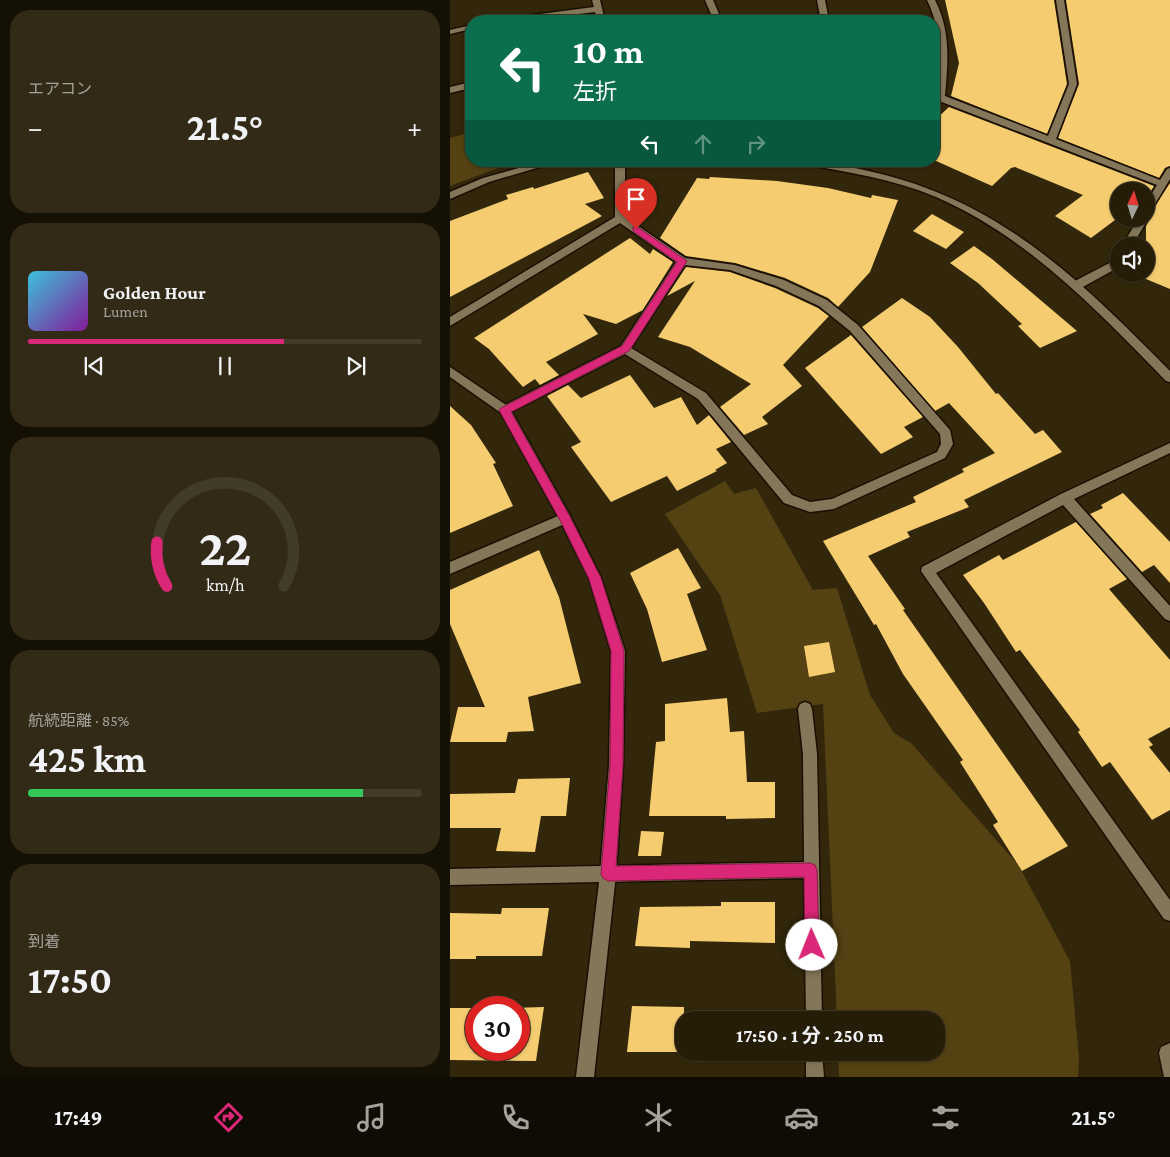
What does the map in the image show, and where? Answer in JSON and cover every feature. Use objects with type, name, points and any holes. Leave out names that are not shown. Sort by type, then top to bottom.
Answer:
[{"type":"street","points":[[596,0],[600,15]]},
{"type":"street","points":[[709,0],[715,15]]},
{"type":"street","points":[[821,0],[824,15]]},
{"type":"street","points":[[931,0],[938,15]]},
{"type":"street","points":[[1051,140],[1073,84],[1060,0]]},
{"type":"street","points":[[550,15],[598,9]]},
{"type":"street","points":[[940,23],[946,51],[940,81]]},
{"type":"street","points":[[450,32],[465,28]]},
{"type":"street","points":[[450,90],[465,86]]},
{"type":"street","points":[[940,97],[1162,184]]},
{"type":"street","points":[[450,196],[486,180],[534,167]]},
{"type":"street","points":[[620,167],[620,218]]},
{"type":"street","points":[[836,167],[879,175],[940,195],[1009,231],[1077,286],[1170,378]]},
{"type":"street","points":[[1155,196],[1170,171]]},
{"type":"street","points":[[620,218],[682,261],[731,267],[780,283],[823,303],[854,328],[946,433],[947,444],[941,454],[834,504],[816,508],[801,506],[788,499],[702,396],[625,349]]},
{"type":"street","points":[[450,322],[620,218]]},
{"type":"street","points":[[505,410],[625,349],[682,261]]},
{"type":"street","points":[[1077,286],[1110,268]]},
{"type":"street","points":[[450,371],[505,410],[565,518],[595,578],[618,651],[616,765],[608,874],[585,1077]]},
{"type":"street","points":[[1170,448],[1065,498],[927,571],[1170,913]]},
{"type":"street","points":[[1065,498],[1170,615]]},
{"type":"street","points":[[450,568],[565,518]]},
{"type":"street","points":[[805,709],[810,754],[810,870],[814,1011]]},
{"type":"street","points":[[450,877],[810,870]]},
{"type":"street","points":[[1170,1051],[1167,1053],[1170,1072]]},
{"type":"street","points":[[814,1061],[815,1077]]},
{"type":"shaded area","points":[[465,134],[465,167],[501,167],[450,186],[450,138]]},
{"type":"shaded area","points":[[725,481],[734,494],[756,488],[813,590],[837,588],[870,695],[894,733],[912,744],[1019,866],[1070,961],[1079,1059],[1078,1077],[839,1077],[838,1061],[945,1061],[945,1011],[837,1011],[823,704],[757,713],[720,595],[665,514]]},
{"type":"building","points":[[945,0],[1054,0],[1067,84],[1047,134],[951,96],[959,63]]},
{"type":"building","points":[[1066,0],[1170,0],[1170,166],[1165,168],[1159,178],[1058,138],[1079,84]]},
{"type":"building","points":[[949,107],[1144,182],[1110,182],[1110,224],[1091,238],[1055,216],[1083,195],[1015,167],[1011,168],[992,186],[940,163],[940,115]]},
{"type":"building","points":[[588,172],[604,198],[585,204],[602,216],[450,297],[450,221],[508,199],[506,195],[533,187],[534,189]]},
{"type":"building","points":[[710,177],[777,181],[828,188],[871,198],[872,195],[898,200],[870,272],[838,307],[828,298],[785,278],[735,263],[686,256],[660,238],[697,178],[709,179]]},
{"type":"building","points":[[1170,183],[1170,289],[1153,282],[1155,282],[1155,237],[1146,237],[1146,228],[1155,228],[1155,206]]},
{"type":"building","points":[[932,214],[964,232],[946,249],[913,231]]},
{"type":"building","points":[[630,238],[650,254],[653,249],[673,262],[643,310],[616,324],[583,314],[598,334],[546,362],[559,375],[540,385],[535,379],[523,387],[489,349],[474,338]]},
{"type":"building","points":[[974,246],[1077,331],[1040,348],[1018,326],[1022,324],[978,283],[950,263]]},
{"type":"building","points":[[686,267],[730,272],[775,288],[818,308],[829,316],[783,365],[802,386],[762,417],[768,424],[744,435],[720,407],[751,384],[690,347],[658,337],[695,281],[667,296]]},
{"type":"building","points":[[902,298],[930,317],[958,347],[996,394],[998,393],[1035,434],[1043,430],[1062,452],[964,500],[969,507],[907,532],[910,537],[868,556],[905,609],[903,610],[1068,846],[1022,871],[993,825],[998,822],[960,762],[963,760],[903,674],[876,624],[874,625],[823,541],[916,502],[913,497],[964,472],[962,469],[995,453],[949,403],[935,411],[862,327]]},
{"type":"building","points":[[851,335],[923,417],[904,427],[913,437],[881,454],[805,368]]},
{"type":"building","points":[[630,375],[654,408],[681,397],[697,425],[709,415],[731,442],[716,449],[727,463],[715,470],[717,471],[677,491],[667,476],[611,502],[571,447],[581,442],[547,396],[568,385],[581,398]]},
{"type":"building","points":[[450,406],[471,425],[496,463],[493,464],[513,506],[450,533]]},
{"type":"building","points":[[1123,493],[1170,542],[1170,583],[1154,565],[1142,572],[1090,514],[1103,508],[1101,505]]},
{"type":"building","points":[[1076,522],[1127,579],[1109,589],[1170,660],[1170,727],[1148,739],[1153,745],[1149,747],[1170,773],[1170,810],[1152,820],[1110,762],[1102,767],[1078,732],[1080,730],[1020,650],[1016,652],[963,575],[999,555],[1003,560]]},
{"type":"building","points":[[678,548],[701,588],[687,594],[707,650],[662,662],[647,609],[630,573]]},
{"type":"building","points":[[539,550],[559,597],[581,683],[528,697],[534,731],[508,732],[506,742],[450,742],[458,707],[485,707],[450,624],[450,590]]},
{"type":"building","points":[[829,642],[835,672],[809,677],[804,646]]},
{"type":"building","points":[[727,698],[730,732],[744,731],[747,782],[775,782],[775,818],[726,819],[726,816],[649,816],[656,742],[665,741],[665,704]]},
{"type":"building","points":[[570,778],[566,816],[541,816],[535,852],[496,851],[501,828],[450,828],[450,794],[515,793],[518,779]]},
{"type":"building","points":[[641,831],[664,832],[661,856],[638,856]]},
{"type":"building","points":[[721,902],[775,902],[775,943],[690,941],[690,948],[635,946],[640,907],[721,906]]},
{"type":"building","points":[[502,908],[549,908],[542,956],[476,956],[476,959],[450,959],[450,913],[501,914]]},
{"type":"building","points":[[632,1006],[684,1007],[684,1011],[675,1011],[675,1052],[627,1052]]},
{"type":"building","points":[[530,1007],[544,1007],[536,1061],[530,1061]]},
{"type":"building","points":[[450,1008],[465,1008],[465,1060],[450,1060]]},
{"type":"route","points":[[636,229],[682,261],[625,349],[505,410],[565,518],[595,578],[618,651],[616,765],[608,874],[810,870],[812,945]]}]
